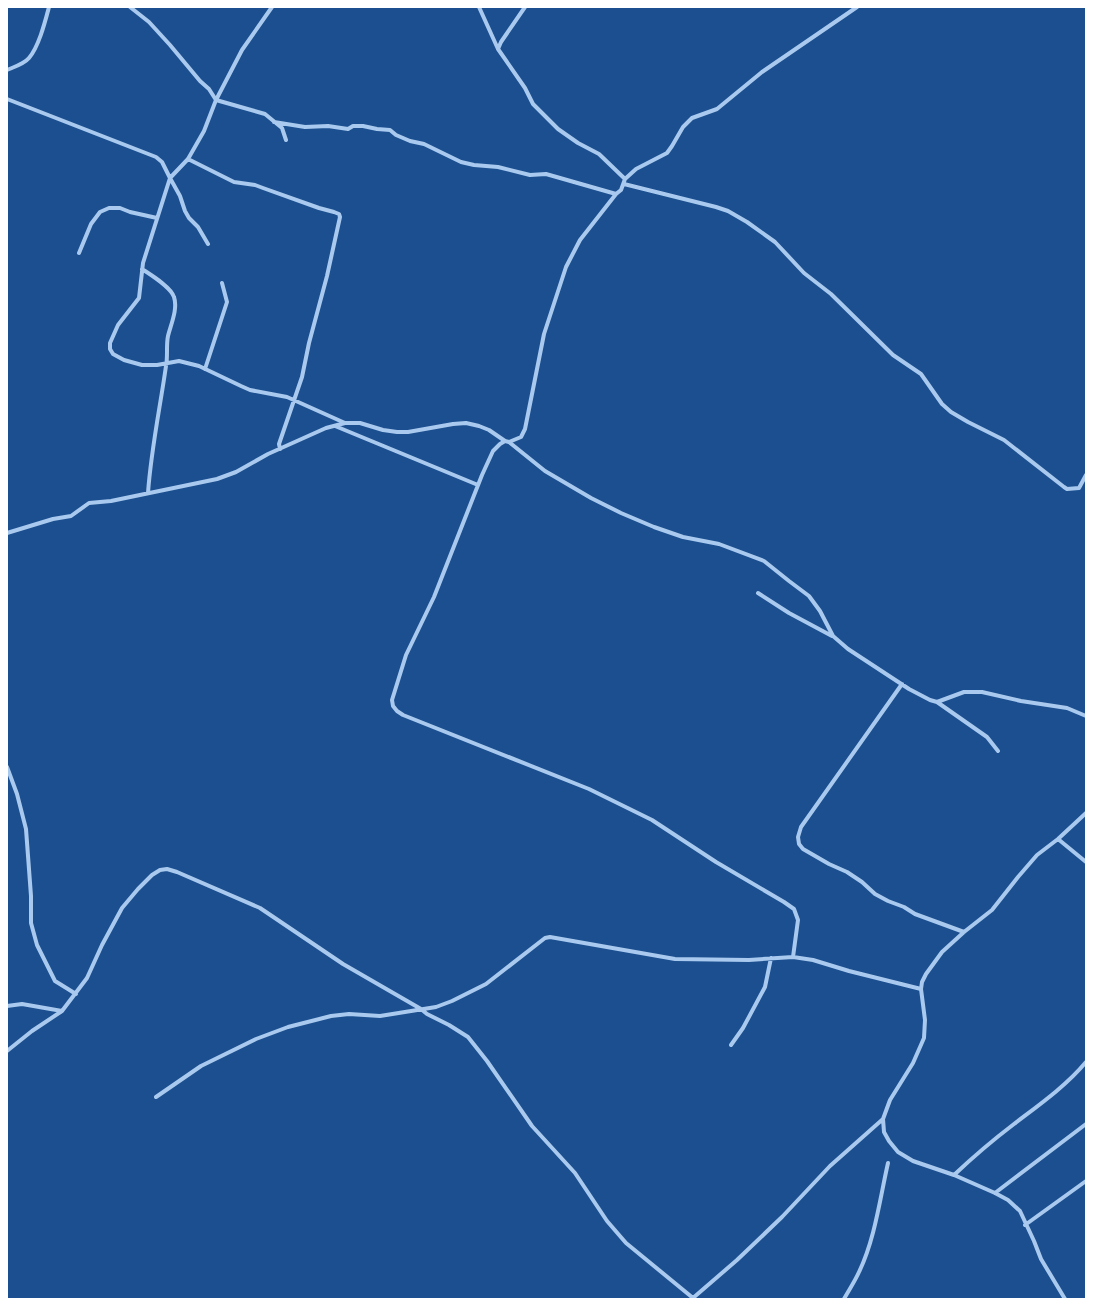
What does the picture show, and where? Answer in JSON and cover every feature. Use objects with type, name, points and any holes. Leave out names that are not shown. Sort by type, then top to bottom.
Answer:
[{"type":"street","points":[[7,70],[25,62],[29,58],[36,46],[48,7]]},
{"type":"street","points":[[130,7],[150,22],[200,81],[209,89],[216,100],[265,114],[282,128],[286,140]]},
{"type":"street","points":[[272,7],[242,50],[216,100],[204,131],[188,159],[170,178],[142,269],[142,281],[139,298],[118,325],[110,343],[110,349],[113,354],[124,360],[142,365],[166,364],[179,361],[199,366],[225,380],[250,390],[287,397],[345,423]]},
{"type":"street","points":[[479,7],[498,49],[525,88],[533,104],[558,129],[599,154],[625,179]]},
{"type":"street","points":[[498,49],[501,42],[525,7]]},
{"type":"street","points":[[793,957],[798,920],[794,909],[784,902],[716,862],[652,820],[589,789],[403,715],[393,706],[392,700],[406,655],[434,597],[492,451],[500,444],[521,437],[525,429],[544,334],[566,268],[580,240],[616,194],[621,190],[625,179],[636,169],[667,152],[683,127],[692,118],[717,109],[762,72],[857,7]]},
{"type":"street","points":[[7,99],[156,157],[162,162],[180,196],[189,218],[198,227],[208,244]]},
{"type":"street","points":[[274,122],[305,127],[328,126],[348,129],[353,126],[363,126],[390,130],[396,135],[410,141],[424,144],[461,162],[474,165],[498,166],[530,175],[546,174],[616,194]]},
{"type":"street","points":[[188,159],[234,182],[255,185],[339,214],[340,217],[327,276],[310,335],[302,377],[279,444],[280,450]]},
{"type":"street","points":[[624,184],[716,207],[728,211],[747,222],[775,242],[804,274],[831,294],[893,355],[918,371],[942,404],[951,412],[1004,440],[1064,488],[1079,488],[1086,475]]},
{"type":"street","points":[[78,253],[90,224],[100,212],[109,208],[120,208],[130,212],[157,218]]},
{"type":"street","points":[[142,269],[169,289],[174,296],[172,321],[168,336],[166,364],[150,464],[148,493]]},
{"type":"street","points":[[205,369],[227,302],[222,283]]},
{"type":"street","points":[[7,533],[53,519],[71,516],[89,503],[111,501],[217,479],[236,472],[268,454],[280,450],[326,428],[345,423],[360,423],[383,430],[408,432],[466,423],[489,430],[545,471],[591,498],[621,513],[654,527],[683,536],[719,544],[764,561],[809,596],[820,611],[832,636]]},
{"type":"street","points":[[335,426],[478,485]]},
{"type":"street","points":[[758,593],[789,613],[832,636],[848,649],[902,684],[930,700],[937,702],[987,737],[998,751]]},
{"type":"street","points":[[902,684],[801,827],[798,837],[799,844],[803,849],[829,864],[848,872],[875,894],[888,901],[904,907],[915,914],[964,932]]},
{"type":"street","points":[[937,702],[964,692],[982,692],[1021,701],[1067,708],[1086,716]]},
{"type":"street","points":[[7,767],[17,794],[26,829],[31,896],[31,923],[37,945],[55,981],[76,994]]},
{"type":"street","points":[[1065,1299],[1040,1258],[1020,1211],[1008,1200],[995,1193],[954,1175],[913,1161],[898,1152],[888,1141],[884,1132],[883,1119],[890,1100],[913,1063],[924,1038],[925,1020],[921,989],[922,982],[926,974],[942,952],[992,910],[1037,855],[1058,839],[1086,813]]},
{"type":"street","points":[[1058,839],[1086,862]]},
{"type":"street","points":[[7,1051],[32,1031],[62,1011],[87,978],[102,945],[122,908],[152,875],[160,870],[168,868],[260,908],[343,964],[468,1037],[487,1061],[532,1126],[575,1173],[607,1221],[626,1243],[694,1298],[782,1217],[830,1166],[883,1119]]},
{"type":"street","points":[[156,1097],[201,1066],[256,1039],[288,1027],[331,1016],[349,1014],[380,1016],[436,1007],[452,1001],[486,984],[544,938],[550,937],[675,959],[749,960],[793,957],[813,960],[849,972],[921,989]]},
{"type":"street","points":[[731,1045],[743,1028],[765,987],[771,958]]},
{"type":"street","points":[[7,1006],[22,1004],[62,1011]]},
{"type":"street","points":[[954,1175],[990,1142],[1050,1096],[1080,1070],[1086,1062]]},
{"type":"street","points":[[995,1193],[1086,1124]]},
{"type":"street","points":[[844,1299],[860,1271],[866,1254],[874,1228],[888,1163]]},
{"type":"street","points":[[1026,1225],[1086,1181]]}]
